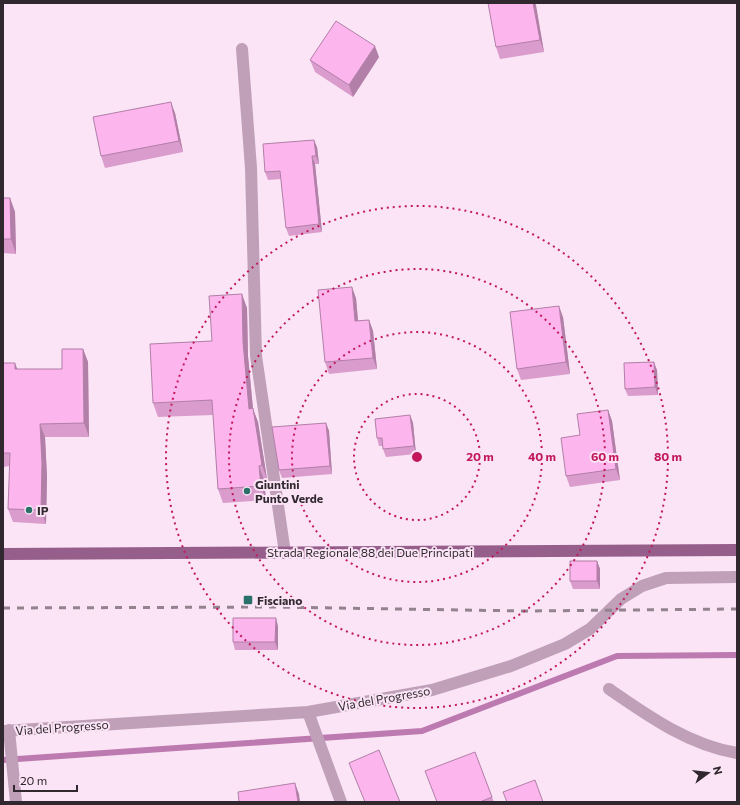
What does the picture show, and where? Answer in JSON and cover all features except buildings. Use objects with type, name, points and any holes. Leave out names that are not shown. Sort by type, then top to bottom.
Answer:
[{"type":"main road","name":"Strada Regionale 88 dei Due Principati","points":[[3,554],[737,550]]},
{"type":"street","points":[[242,49],[251,168],[256,356],[285,553]]},
{"type":"street","name":"Via del Progresso","points":[[6,731],[308,712],[432,690],[511,666],[564,644],[590,629],[621,599],[642,586],[666,578],[737,577]]},
{"type":"street","points":[[609,689],[660,724],[721,750],[737,753]]},
{"type":"street","points":[[308,712],[341,802]]},
{"type":"street","points":[[6,731],[10,746],[16,802]]},
{"type":"waterway","points":[[3,760],[422,731],[617,656],[737,655]]},
{"type":"railway","points":[[3,608],[273,607],[524,611],[737,609]]},
{"type":"place","name":"Giuntini Punto Verde","points":[[247,491]]},
{"type":"place","name":"IP","points":[[29,510]]},
{"type":"place","name":"Fisciano","points":[[248,600]]}]
